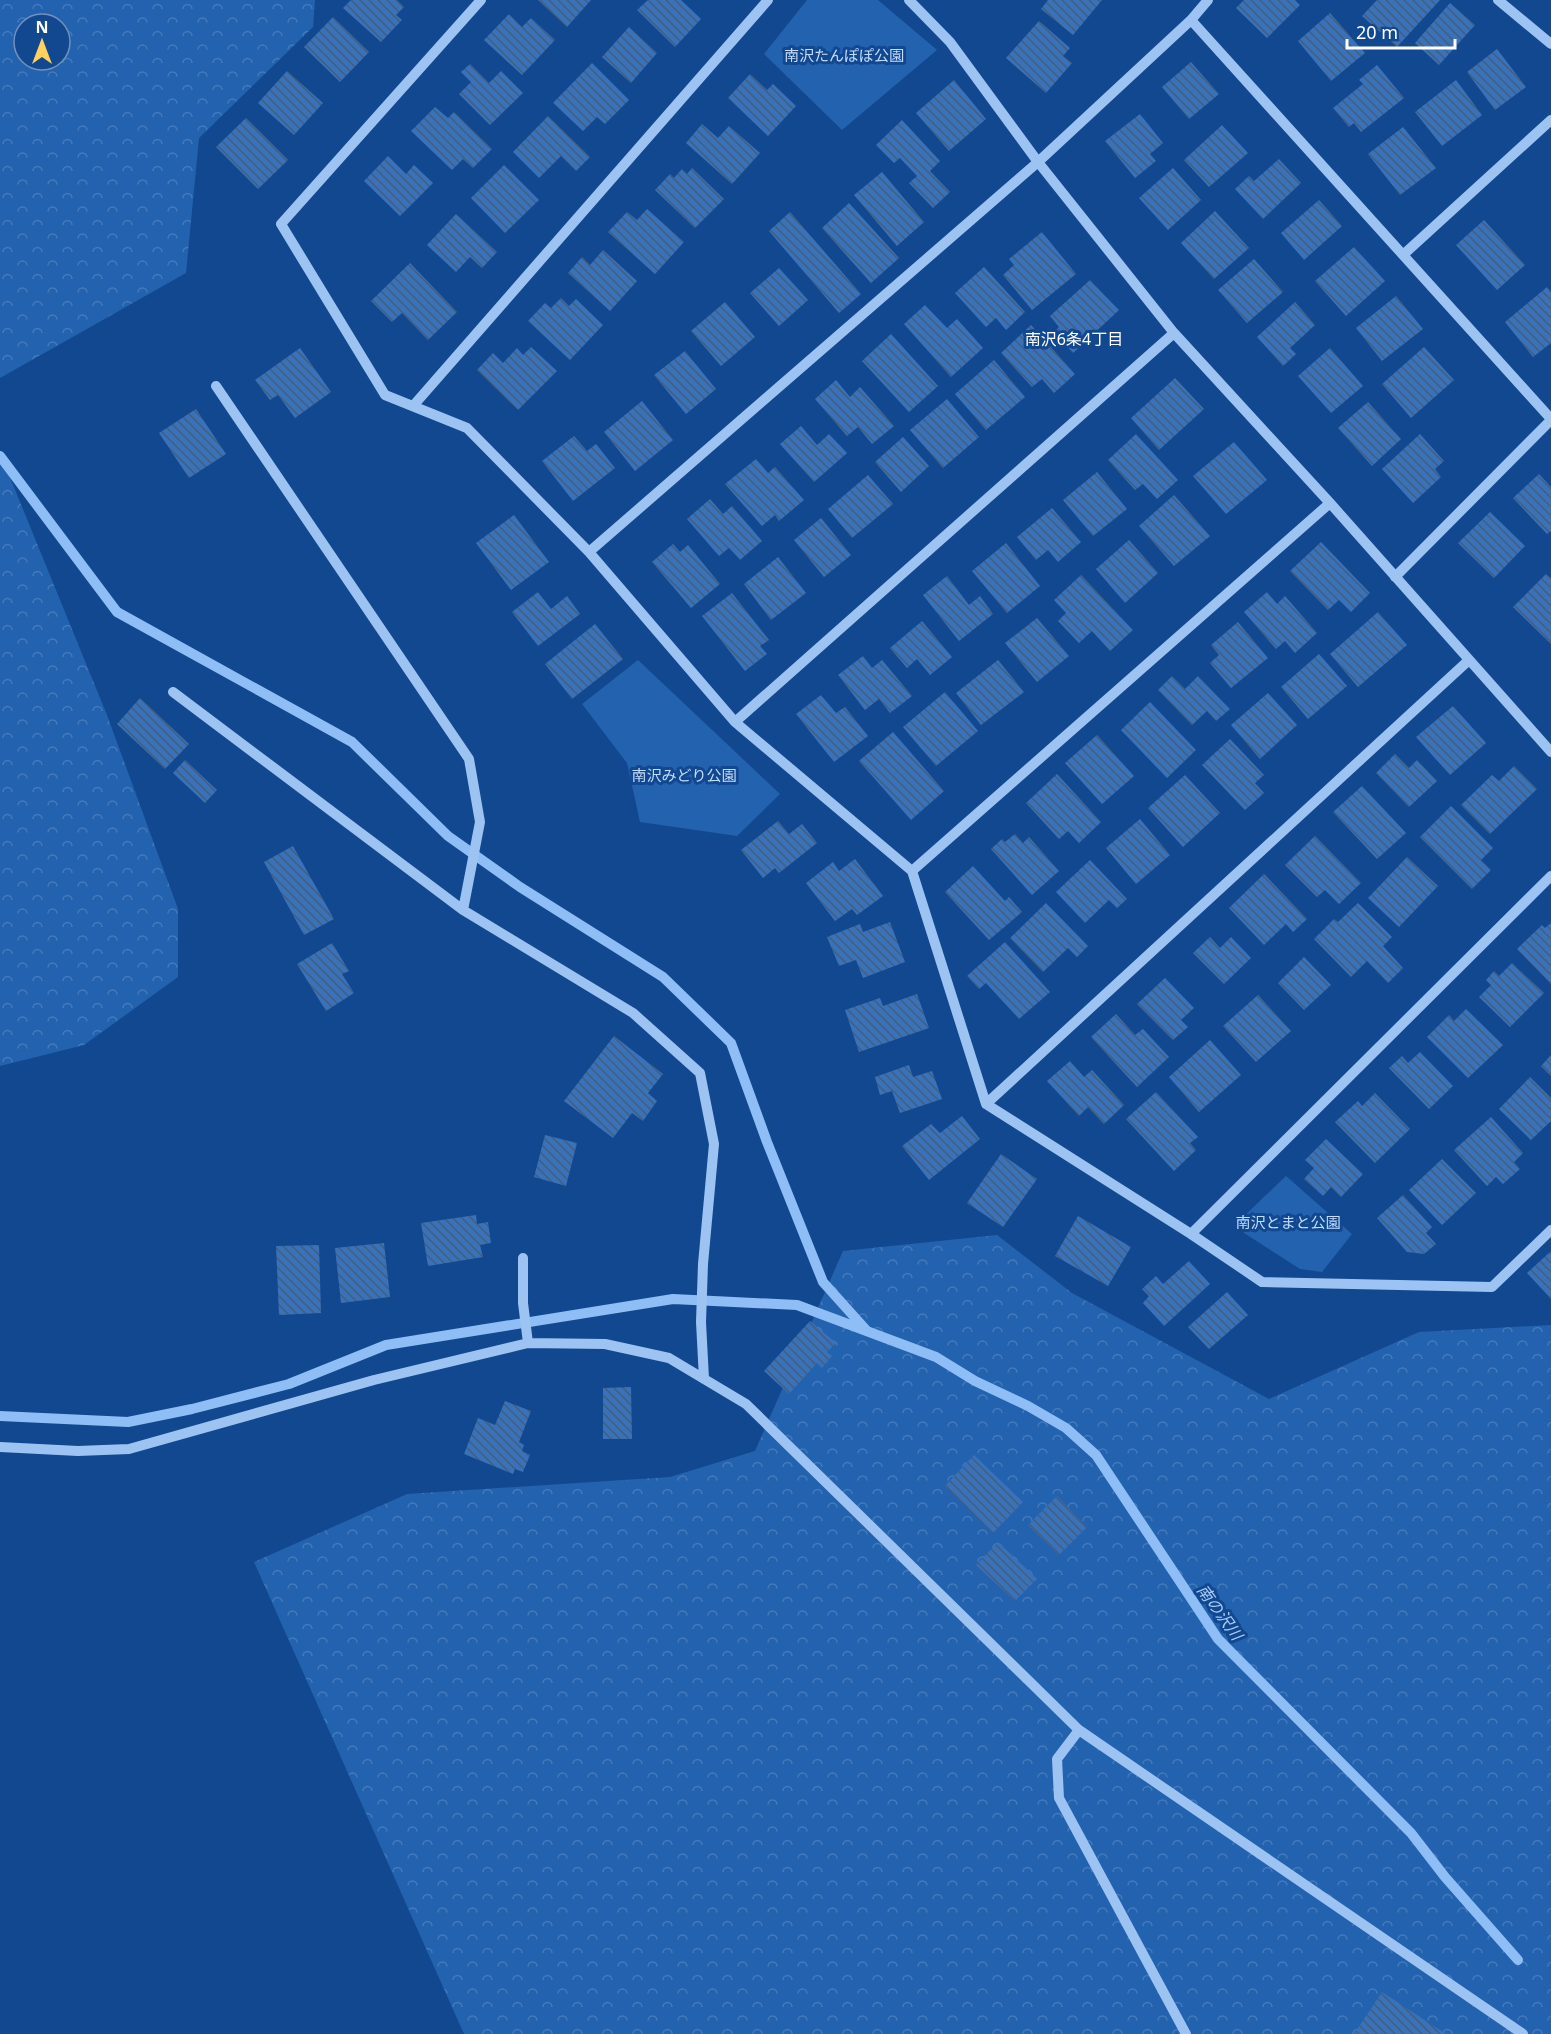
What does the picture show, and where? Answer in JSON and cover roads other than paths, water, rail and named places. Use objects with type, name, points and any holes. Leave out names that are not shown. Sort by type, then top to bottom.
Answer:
[{"type":"street","points":[[481,0],[281,224],[385,395],[467,428],[589,552],[735,722],[912,871],[986,1104],[1191,1234],[1262,1282],[1492,1287],[1551,1230]]},
{"type":"street","points":[[413,406],[768,0]]},
{"type":"street","points":[[909,0],[950,42],[1038,162],[1174,333],[1330,503],[1551,752]]},
{"type":"street","points":[[589,552],[1038,162],[1191,20],[1208,0]]},
{"type":"street","points":[[1498,0],[1551,44]]},
{"type":"street","points":[[1191,20],[1551,419],[1395,577]]},
{"type":"street","points":[[1403,255],[1551,120]]},
{"type":"street","points":[[735,722],[1174,333]]},
{"type":"street","points":[[216,386],[469,759],[480,822],[463,910]]},
{"type":"street","points":[[912,871],[1330,503]]},
{"type":"street","points":[[986,1104],[1469,660]]},
{"type":"street","points":[[173,692],[463,910],[633,1013],[700,1073],[714,1144],[703,1264],[701,1322],[704,1379]]},
{"type":"street","points":[[1191,1234],[1551,876]]},
{"type":"street","points":[[523,1258],[523,1302],[528,1343]]},
{"type":"street","points":[[0,1447],[78,1451],[129,1449],[374,1380],[528,1343],[605,1344],[669,1358],[746,1404],[1079,1730],[1523,2034]]},
{"type":"street","points":[[1079,1730],[1057,1759],[1059,1798],[1186,2034]]},
{"type":"waterway","points":[[0,456],[117,612],[352,742],[448,836],[520,887],[663,977],[731,1043],[767,1142],[823,1282],[867,1331]]},
{"type":"waterway","name":"南の沢川","points":[[0,1416],[128,1422],[192,1409],[289,1384],[386,1345],[673,1299],[797,1305],[936,1357],[975,1381],[1028,1406],[1066,1428],[1096,1455],[1218,1639],[1411,1833],[1445,1877],[1518,1960]]},
{"type":"district","name":"南沢6条4丁目","points":[[1074,339]]},
{"type":"park label","name":"南沢たんぽぽ公園","points":[[844,55]]},
{"type":"park label","name":"南沢みどり公園","points":[[684,775]]},
{"type":"park label","name":"南沢とまと公園","points":[[1288,1222]]}]
